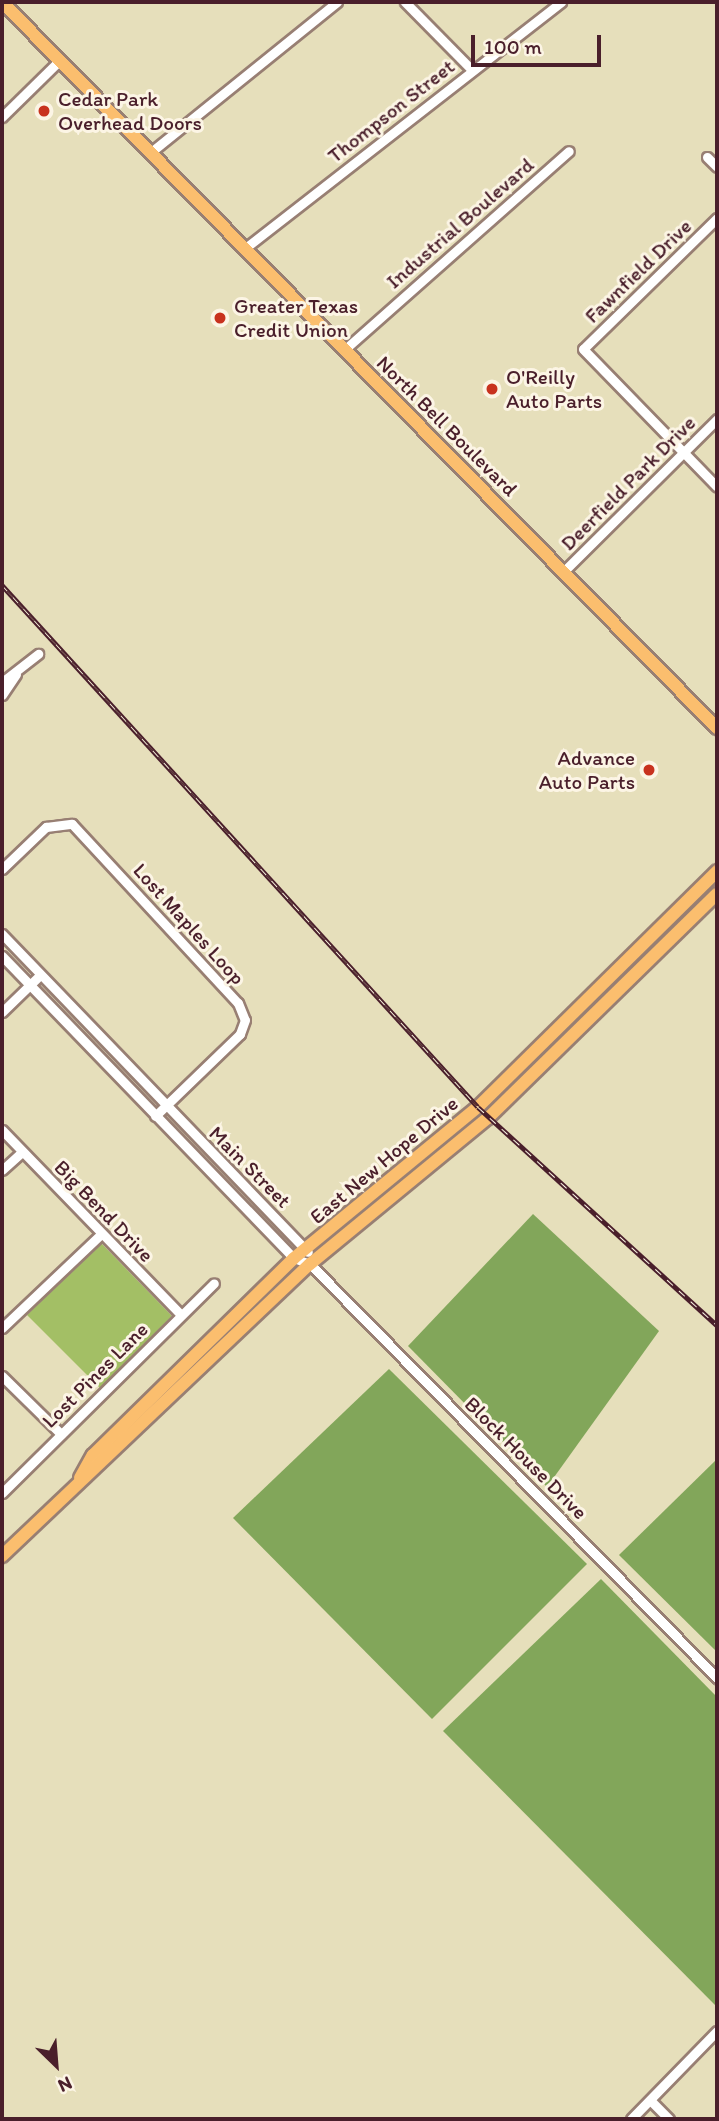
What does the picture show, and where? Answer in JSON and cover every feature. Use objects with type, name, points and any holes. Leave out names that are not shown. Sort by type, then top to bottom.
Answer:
[{"type":"main road","name":"North Bell Boulevard","points":[[2,2],[717,728]]},
{"type":"main road","name":"East New Hope Drive","points":[[79,1480],[93,1455],[294,1258],[493,1093],[717,871]]},
{"type":"main road","name":"East New Hope Drive","points":[[2,1556],[79,1480],[105,1465],[310,1264],[488,1118],[717,894]]},
{"type":"street","points":[[151,152],[337,2]]},
{"type":"street","points":[[405,2],[472,69]]},
{"type":"street","name":"Thompson Street","points":[[244,249],[561,2]]},
{"type":"street","points":[[2,117],[60,60]]},
{"type":"street","name":"Industrial Boulevard","points":[[344,350],[569,151]]},
{"type":"street","points":[[707,157],[717,167]]},
{"type":"street","name":"Fawnfield Drive","points":[[684,452],[583,349],[717,218]]},
{"type":"street","name":"Deerfield Park Drive","points":[[563,572],[717,419]]},
{"type":"street","points":[[684,452],[717,487]]},
{"type":"street","points":[[2,695],[16,674],[38,654]]},
{"type":"street","points":[[2,681],[16,674]]},
{"type":"street","name":"Lost Maples Loop","points":[[2,869],[46,827],[72,824],[238,1003],[245,1020],[240,1034],[155,1116]]},
{"type":"street","name":"Main Street","points":[[2,934],[165,1107],[307,1248]]},
{"type":"street","name":"Main Street","points":[[2,956],[294,1258],[310,1264]]},
{"type":"street","points":[[2,1012],[39,976]]},
{"type":"street","name":"Big Bend Drive","points":[[2,1130],[181,1315]]},
{"type":"street","points":[[2,1170],[22,1152]]},
{"type":"street","points":[[2,1328],[101,1234]]},
{"type":"street","points":[[307,1248],[310,1264]]},
{"type":"street","name":"Block House Drive","points":[[310,1264],[717,1678]]},
{"type":"street","name":"Lost Pines Lane","points":[[2,1493],[214,1283]]},
{"type":"street","points":[[2,1376],[61,1434]]},
{"type":"street","points":[[631,2119],[717,2031]]},
{"type":"street","points":[[650,2100],[669,2119]]},
{"type":"green space","points":[[533,1214],[659,1331],[547,1487],[408,1346]]},
{"type":"green space","points":[[101,1243],[172,1316],[100,1388],[27,1315]]},
{"type":"green space","points":[[389,1369],[587,1564],[432,1719],[233,1518]]},
{"type":"green space","points":[[717,1459],[717,1652],[619,1555]]},
{"type":"green space","points":[[601,1579],[717,1697],[717,2007],[443,1731]]},
{"type":"railway","points":[[2,585],[478,1107],[717,1325]]},
{"type":"place","name":"Cedar Park Overhead Doors","points":[[44,111]]},
{"type":"place","name":"Greater Texas Credit Union","points":[[220,318]]},
{"type":"place","name":"O'Reilly Auto Parts","points":[[492,389]]},
{"type":"place","name":"Advance Auto Parts","points":[[649,770]]}]
